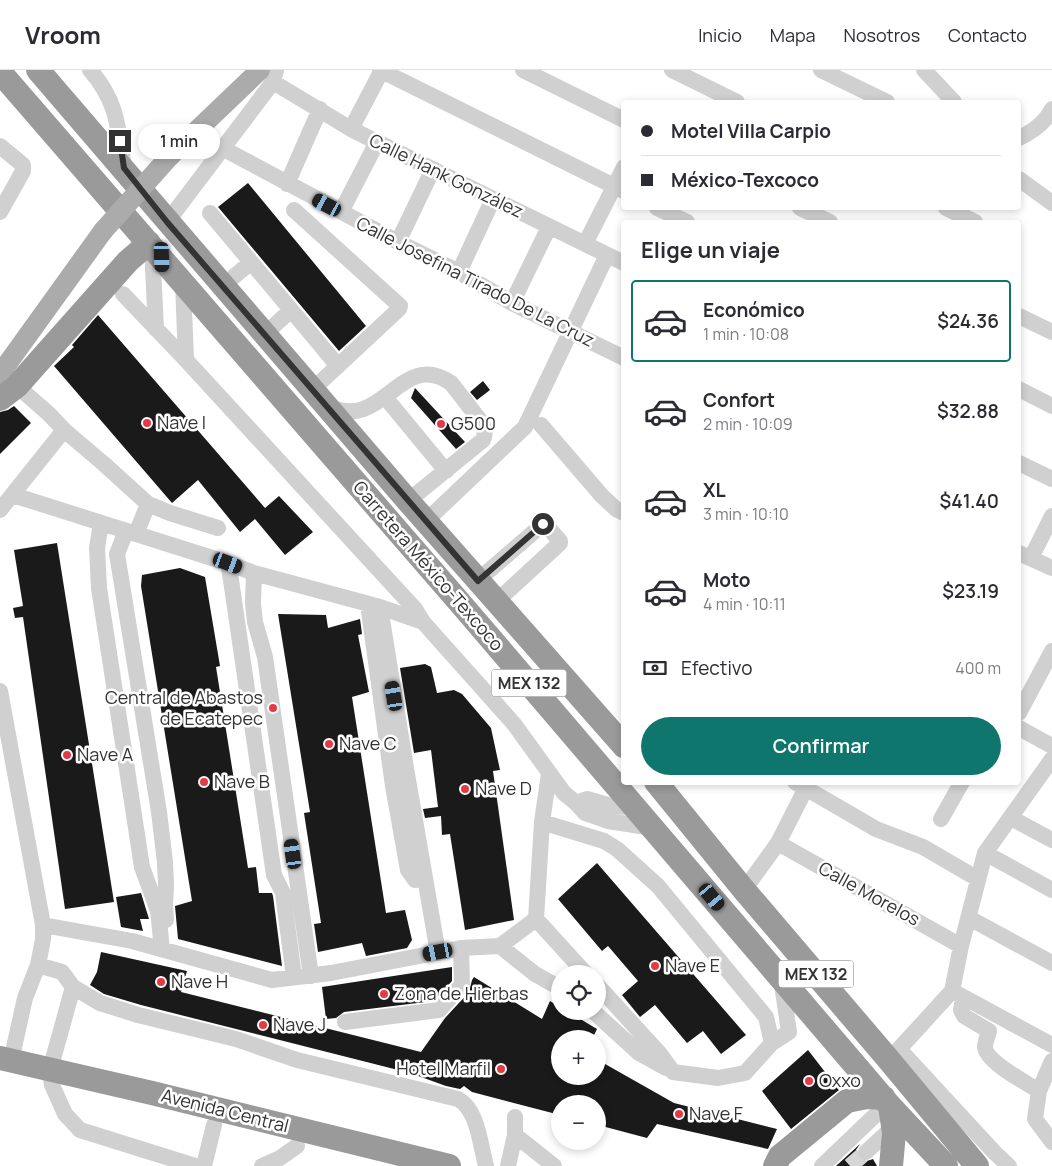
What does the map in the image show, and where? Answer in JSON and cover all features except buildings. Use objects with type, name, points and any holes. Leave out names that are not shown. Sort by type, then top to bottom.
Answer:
[{"type":"highway","name":"MEX 132","points":[[38,70],[124,168],[167,222]]},
{"type":"highway","name":"MEX 132","points":[[0,72],[158,252]]},
{"type":"highway","name":"Carretera México-Texcoco","points":[[167,222],[426,522],[621,743]]},
{"type":"highway","name":"Carretera México-Texcoco","points":[[158,252],[636,808],[889,1108],[946,1166]]},
{"type":"highway","points":[[6,386],[128,261],[158,252]]},
{"type":"highway","points":[[467,611],[476,611],[483,607],[491,596],[496,610],[488,614],[483,622],[484,631]]},
{"type":"highway","name":"MEX 132","points":[[658,785],[744,890],[894,1054],[947,1115],[984,1162]]},
{"type":"highway","name":"Avenida Central","points":[[4,1064],[214,1125],[381,1166]]},
{"type":"highway","name":"Avenida Central","points":[[51,1078],[152,1093],[449,1166]]},
{"type":"highway","points":[[775,1166],[785,1152],[847,1101],[867,1097],[889,1108],[894,1163]]},
{"type":"main road","points":[[6,386],[103,231],[170,156],[261,74]]},
{"type":"street","points":[[90,70],[102,83],[113,104],[124,168]]},
{"type":"street","points":[[351,129],[381,70],[619,189],[585,244]]},
{"type":"street","points":[[522,70],[621,119]]},
{"type":"street","points":[[672,70],[733,100]]},
{"type":"street","points":[[821,70],[883,100]]},
{"type":"street","points":[[924,70],[952,100]]},
{"type":"street","points":[[167,222],[222,148],[261,74]]},
{"type":"street","name":"Calle Hank González","points":[[261,74],[351,129],[549,228],[621,262]]},
{"type":"street","points":[[287,184],[320,109]]},
{"type":"street","points":[[1021,137],[1032,132],[1052,109]]},
{"type":"street","points":[[341,212],[377,142]]},
{"type":"street","points":[[0,146],[23,164],[23,171],[0,212]]},
{"type":"street","name":"Calle Josefina Tirado De La Cruz","points":[[222,148],[287,184],[459,272],[512,303],[621,357]]},
{"type":"street","points":[[398,242],[433,169]]},
{"type":"street","points":[[1021,180],[1052,203]]},
{"type":"street","points":[[459,272],[493,199]]},
{"type":"street","points":[[294,210],[400,306],[338,366],[318,397],[344,412],[359,411],[374,405],[404,381],[417,375],[432,374],[451,383],[482,423],[485,434],[483,440],[408,501]]},
{"type":"street","points":[[661,210],[683,220]]},
{"type":"street","points":[[804,210],[826,220]]},
{"type":"street","points":[[950,210],[971,220]]},
{"type":"street","points":[[210,214],[338,366]]},
{"type":"street","points":[[512,303],[549,228]]},
{"type":"street","points":[[158,252],[160,332]]},
{"type":"street","points":[[426,522],[525,428],[608,255]]},
{"type":"street","points":[[223,286],[250,262]]},
{"type":"street","points":[[183,282],[186,360]]},
{"type":"street","points":[[123,294],[415,609],[423,622],[514,724],[564,793],[585,813],[606,820],[652,828]]},
{"type":"street","points":[[264,335],[291,310]]},
{"type":"street","points":[[1021,317],[1052,332]]},
{"type":"street","points":[[6,386],[50,415],[64,430],[148,504],[218,528]]},
{"type":"street","points":[[1021,390],[1052,406]]},
{"type":"street","points":[[385,397],[446,470]]},
{"type":"street","points":[[541,424],[602,496],[621,512]]},
{"type":"street","points":[[0,510],[64,430]]},
{"type":"street","points":[[1021,464],[1052,479]]},
{"type":"street","points":[[13,495],[228,563],[254,573],[374,605],[423,622]]},
{"type":"street","points":[[148,504],[117,554],[159,812],[166,885],[161,908]]},
{"type":"street","points":[[1052,516],[1025,555],[1052,568]]},
{"type":"street","points":[[101,523],[97,548],[99,588],[142,867],[161,908],[166,951]]},
{"type":"street","points":[[228,563],[274,875],[283,893],[294,978]]},
{"type":"street","points":[[254,573],[254,613],[265,656],[311,976]]},
{"type":"street","points":[[374,605],[438,952]]},
{"type":"street","points":[[1021,709],[1052,651]]},
{"type":"street","points":[[0,691],[43,925],[43,939],[38,965],[25,998],[4,1064]]},
{"type":"street","points":[[1021,729],[1052,746]]},
{"type":"street","points":[[1039,1091],[993,1061],[985,1047],[989,1031],[964,1016],[957,994],[961,946],[985,853],[1012,818],[1052,759]]},
{"type":"street","points":[[549,774],[542,822],[536,918],[578,965]]},
{"type":"street","points":[[744,890],[778,843],[801,785],[876,829],[923,847],[978,880]]},
{"type":"street","points":[[941,819],[960,785]]},
{"type":"street","points":[[576,803],[587,799],[608,806],[636,808]]},
{"type":"street","points":[[1012,818],[1052,840]]},
{"type":"street","points":[[542,822],[604,841],[617,849],[658,886],[766,1017],[778,1039]]},
{"type":"street","name":"Calle Morelos","points":[[778,843],[961,946]]},
{"type":"street","points":[[985,853],[1052,890]]},
{"type":"street","points":[[280,886],[298,887]]},
{"type":"street","points":[[43,925],[132,941],[272,980],[311,976],[461,948],[500,946],[536,918]]},
{"type":"street","points":[[968,918],[1052,963]]},
{"type":"street","points":[[500,946],[535,974],[551,983]]},
{"type":"street","points":[[345,1022],[439,1010],[462,985],[461,948]]},
{"type":"street","points":[[38,965],[62,972],[74,987],[100,1003],[138,1015],[236,1039],[297,1060],[458,1099],[466,1103],[472,1113],[486,1166]]},
{"type":"street","points":[[603,1020],[639,1053],[673,1072],[718,1078],[745,1073],[778,1039],[776,972]]},
{"type":"street","points":[[74,987],[51,1078],[65,1114],[80,1130],[195,1166]]},
{"type":"street","points":[[894,1054],[957,994]]},
{"type":"street","points":[[957,994],[1052,1045]]},
{"type":"street","points":[[606,995],[660,1054],[673,1072]]},
{"type":"street","points":[[1052,1061],[1039,1091],[1035,1119],[1052,1142]]},
{"type":"street","points":[[866,1152],[889,1108]]},
{"type":"street","points":[[822,1166],[889,1108]]},
{"type":"street","points":[[508,1166],[515,1134],[516,1118]]},
{"type":"street","points":[[204,1166],[214,1125]]},
{"type":"street","points":[[515,1134],[554,1166]]},
{"type":"street","points":[[262,1166],[280,1158],[298,1146]]},
{"type":"street","points":[[984,1162],[1010,1166]]},
{"type":"tunnel","points":[[850,1166],[866,1152]]},
{"type":"place","name":"Nave I","points":[[147,423]]},
{"type":"place","name":"G500","points":[[441,424]]},
{"type":"place","name":"Central de Abastos de Ecatepec","points":[[273,708]]},
{"type":"place","name":"Nave C","points":[[329,744]]},
{"type":"place","name":"Nave A","points":[[67,755]]},
{"type":"place","name":"Nave B","points":[[204,782]]},
{"type":"place","name":"Nave D","points":[[465,789]]},
{"type":"place","name":"Nave E","points":[[655,966]]},
{"type":"place","name":"Nave H","points":[[161,982]]},
{"type":"place","name":"Zona de Hierbas","points":[[384,994]]},
{"type":"place","name":"Nave J","points":[[263,1025]]},
{"type":"place","name":"Hotel Marfil","points":[[501,1069]]},
{"type":"place","name":"Oxxo","points":[[809,1081]]},
{"type":"place","name":"Nave F","points":[[679,1114]]},
{"type":"route","points":[[120,141],[124,168],[167,222],[478,581],[543,524]]}]
